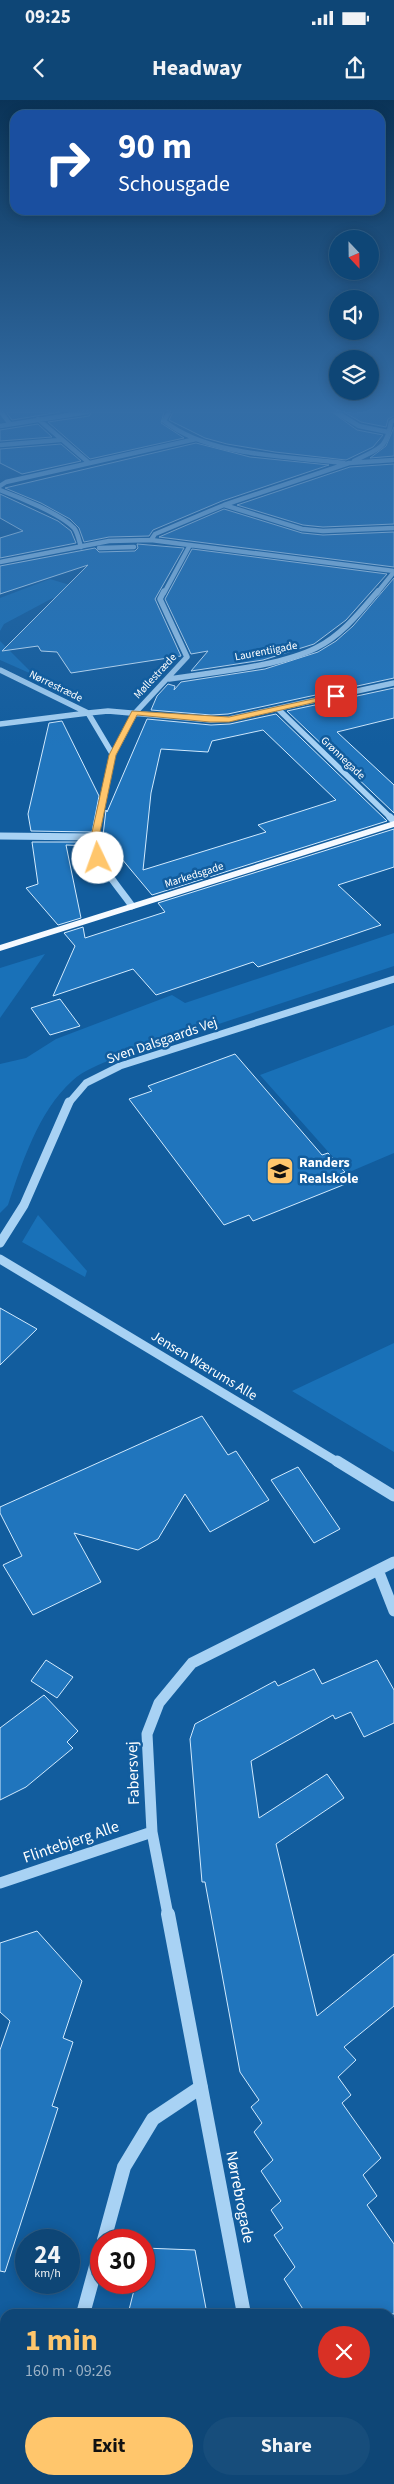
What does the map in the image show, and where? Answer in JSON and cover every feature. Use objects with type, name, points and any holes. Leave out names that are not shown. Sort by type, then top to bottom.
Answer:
[{"type":"main road","name":"Markedsgade","points":[[0,948],[394,822]]},
{"type":"street","points":[[68,523],[76,530],[82,547]]},
{"type":"street","points":[[151,540],[156,534],[181,523]]},
{"type":"street","points":[[281,523],[302,530],[323,532],[394,528]]},
{"type":"street","points":[[0,562],[109,541],[151,540],[394,571]]},
{"type":"street","points":[[82,547],[190,545]]},
{"type":"street","name":"Møllestræde","points":[[135,713],[187,657],[160,599],[190,545]]},
{"type":"street","name":"Laurentiigade","points":[[168,679],[288,659],[318,648],[352,622],[394,571]]},
{"type":"street","name":"Nørrestræde","points":[[0,670],[88,713],[108,711],[135,713]]},
{"type":"street","points":[[132,906],[98,858],[95,837],[113,755],[135,713],[210,720],[229,719],[394,683]]},
{"type":"street","name":"Grønnegade","points":[[278,709],[394,822]]},
{"type":"street","points":[[0,724],[88,713],[113,755]]},
{"type":"street","points":[[0,836],[95,837]]},
{"type":"street","name":"Sven Dalsgaards Vej","points":[[0,1243],[24,1205],[67,1105],[86,1083],[120,1066],[394,979]]},
{"type":"street","name":"Jensen Wærums Alle","points":[[0,1260],[394,1496]]},
{"type":"street","name":"Fabersvej","points":[[201,2087],[152,1832],[147,1734],[159,1703],[192,1663],[394,1562]]},
{"type":"street","points":[[378,1570],[394,1611]]},
{"type":"street","name":"Flintebjerg Alle","points":[[0,1883],[152,1832]]},
{"type":"street","points":[[107,2229],[124,2167],[153,2119],[201,2087]]},
{"type":"street","name":"Nørrebrogade","points":[[201,2087],[243,2309]]},
{"type":"street","points":[[84,2309],[90,2288]]},
{"type":"shaded area","points":[[50,579],[73,586],[76,593],[51,599],[4,624],[0,631],[0,598]]},
{"type":"shaded area","points":[[0,641],[34,675],[0,660]]},
{"type":"shaded area","points":[[394,933],[394,966],[116,1058],[77,1077],[60,1094],[40,1123],[25,1155],[8,1205],[0,1213],[0,1064],[26,1058],[56,1039],[172,995],[185,1003]]},
{"type":"shaded area","points":[[45,954],[0,1018],[0,968]]},
{"type":"shaded area","points":[[394,1025],[394,1153],[347,1173],[260,1075]]},
{"type":"shaded area","points":[[38,1215],[87,1271],[85,1277],[22,1242]]},
{"type":"shaded area","points":[[394,1343],[394,1452],[292,1391]]},
{"type":"building","points":[[9,523],[61,523],[71,531],[76,543],[0,558],[0,538],[23,531]]},
{"type":"building","points":[[74,523],[169,523],[153,530],[149,536],[109,537],[84,542],[79,528]]},
{"type":"building","points":[[191,523],[270,523],[302,533],[323,535],[394,532],[394,567],[159,537]]},
{"type":"building","points":[[297,523],[394,523],[323,527]]},
{"type":"building","points":[[137,544],[184,548],[155,599],[181,656],[71,673],[57,652],[41,651],[38,646],[2,651],[88,565],[0,594],[0,566],[95,548],[99,552],[135,551],[138,548]]},
{"type":"building","points":[[192,549],[387,574],[346,620],[314,644],[263,660],[191,671],[208,651],[191,654],[165,599]]},
{"type":"building","points":[[394,578],[394,678],[228,714],[211,715],[151,710],[157,696],[168,684],[175,686],[174,690],[181,682],[265,669],[318,652],[336,641],[353,626]]},
{"type":"building","points":[[394,688],[394,718],[337,732],[394,785],[394,813],[287,711]]},
{"type":"building","points":[[276,714],[387,821],[152,895],[111,846],[102,844],[106,810],[107,812],[147,719],[211,725],[230,724]],"holes":[[[263,730],[336,800],[258,825],[266,832],[143,870],[151,793],[161,749],[208,752],[212,741]]]},
{"type":"building","points":[[62,721],[99,796],[92,832],[31,831],[28,814],[49,723]]},
{"type":"building","points":[[394,829],[394,867],[338,885],[381,925],[258,967],[253,962],[156,995],[133,969],[53,996],[75,946],[64,933],[83,927],[85,938],[165,912],[158,903]]},
{"type":"building","points":[[32,842],[92,842],[92,846],[66,845],[81,918],[58,925],[26,888],[38,884]]},
{"type":"building","points":[[60,999],[80,1026],[50,1035],[31,1008]]},
{"type":"building","points":[[235,1054],[322,1155],[328,1153],[345,1172],[340,1174],[348,1183],[253,1221],[249,1215],[224,1225],[129,1099],[152,1091],[148,1086]]},
{"type":"building","points":[[0,1308],[37,1329],[0,1365]]},
{"type":"building","points":[[202,1416],[228,1455],[236,1451],[269,1500],[210,1532],[185,1494],[158,1539],[138,1550],[74,1533],[101,1582],[33,1615],[3,1565],[22,1556],[0,1513],[0,1507]]},
{"type":"building","points":[[298,1467],[340,1529],[314,1543],[271,1480]]},
{"type":"building","points":[[46,1660],[73,1677],[57,1698],[31,1681]]},
{"type":"building","points":[[377,1660],[394,1690],[394,1723],[364,1737],[351,1712],[335,1719],[333,1715],[251,1761],[259,1818],[327,1774],[344,1798],[276,1844],[317,2016],[394,1954],[394,2006],[344,2047],[356,2060],[338,2077],[351,2095],[342,2103],[381,2158],[363,2175],[377,2196],[367,2205],[394,2244],[394,2309],[303,2309],[284,2279],[295,2267],[274,2235],[283,2228],[271,2210],[281,2201],[261,2171],[273,2160],[254,2132],[262,2123],[251,2107],[259,2100],[240,2072],[205,1882],[202,1882],[190,1739],[195,1724],[275,1681],[278,1686],[314,1669],[322,1684]]},
{"type":"building","points":[[44,1695],[78,1731],[67,1742],[73,1748],[26,1787],[0,1800],[0,1728]]},
{"type":"building","points":[[37,1931],[82,1981],[63,2038],[73,2042],[52,2106],[58,2108],[19,2229],[15,2229],[15,2241],[5,2272],[0,2271],[0,2050],[10,2021],[0,2012],[0,1943]]},
{"type":"building","points":[[155,2248],[195,2250],[206,2309],[129,2309],[133,2294],[155,2294]]},
{"type":"place","name":"Randers Realskole","points":[[280,1171]]},
{"type":"route","points":[[98,858],[95,837],[113,755],[135,713],[210,720],[229,719],[336,696]]}]
